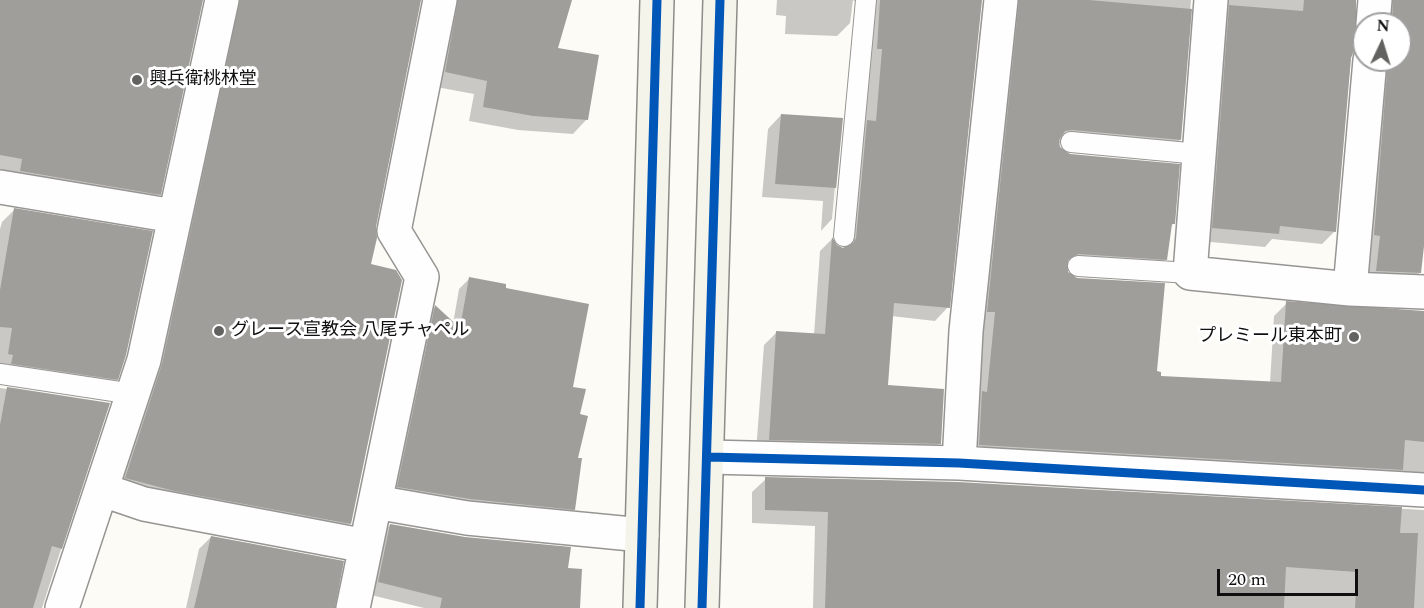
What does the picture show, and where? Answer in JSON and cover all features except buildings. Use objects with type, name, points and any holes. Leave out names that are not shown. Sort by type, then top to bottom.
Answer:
[{"type":"street","points":[[62,608],[103,490],[144,360],[222,0]]},
{"type":"street","points":[[353,608],[422,277],[394,231],[440,0]]},
{"type":"street","points":[[640,608],[657,0]]},
{"type":"street","points":[[702,608],[720,0]]},
{"type":"street","points":[[959,462],[966,331],[1001,0]]},
{"type":"street","points":[[1211,0],[1190,273],[1350,288],[1424,292]]},
{"type":"street","points":[[1350,288],[1369,72]]},
{"type":"street","points":[[0,188],[174,216]]},
{"type":"street","points":[[708,457],[959,462],[1424,490]]},
{"type":"street","points":[[103,490],[144,504],[366,546]]},
{"type":"street","points":[[375,502],[467,518],[642,535]]},
{"type":"lane","points":[[844,236],[866,0]]},
{"type":"lane","points":[[1071,142],[1199,154]]},
{"type":"lane","points":[[1078,266],[1190,273]]},
{"type":"lane","points":[[0,374],[133,394]]},
{"type":"cycle path","points":[[640,608],[657,0]]},
{"type":"cycle path","points":[[702,608],[720,0]]},
{"type":"cycle path","points":[[708,457],[959,463],[1424,490]]},
{"type":"place","name":"興兵衛桃林堂","points":[[137,80]]},
{"type":"place","name":"グレース宣教会 八尾チャペル","points":[[219,331]]},
{"type":"place","name":"プレミール東本町","points":[[1354,337]]}]
